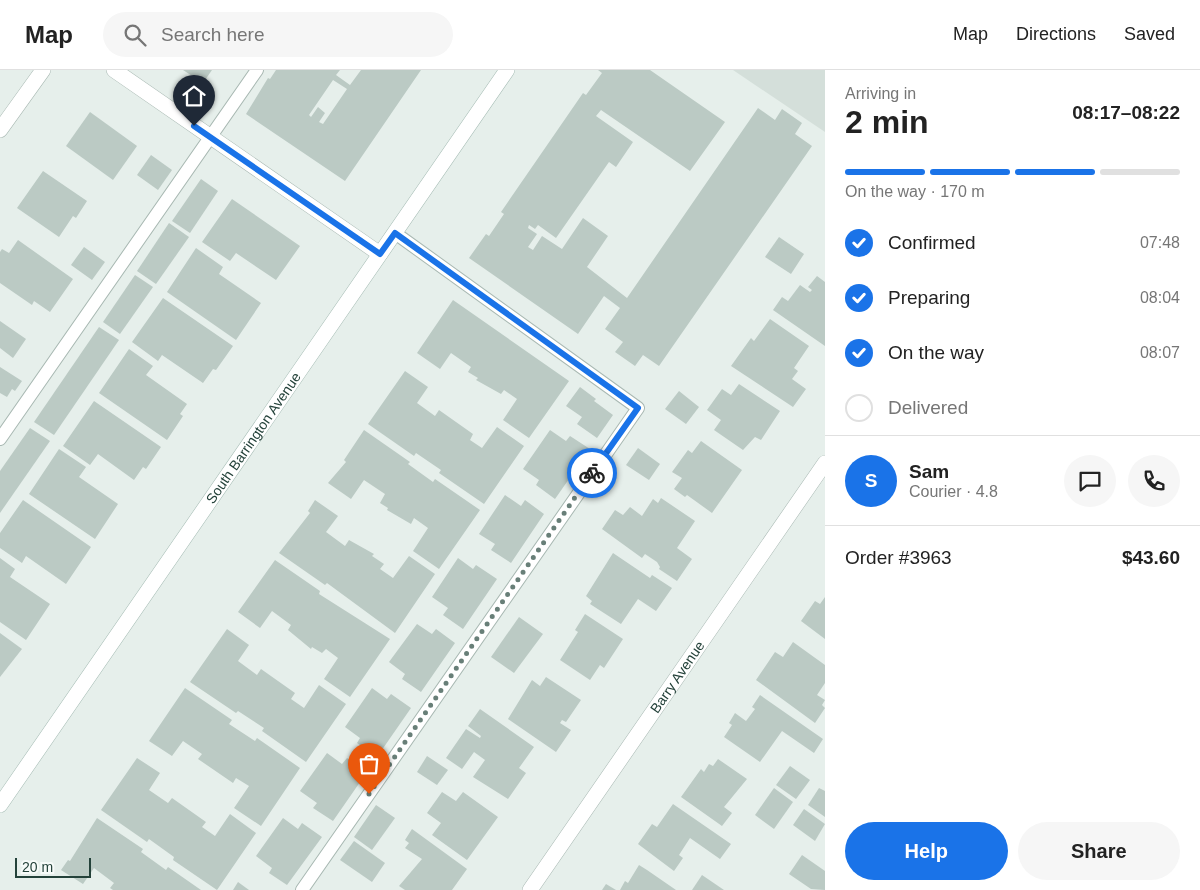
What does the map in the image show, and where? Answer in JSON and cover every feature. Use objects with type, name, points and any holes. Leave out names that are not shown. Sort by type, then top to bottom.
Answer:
[{"type":"street","points":[[0,130],[43,70]]},
{"type":"street","points":[[114,70],[380,254]]},
{"type":"street","name":"South Barrington Avenue","points":[[0,805],[507,70]]},
{"type":"street","name":"Barry Avenue","points":[[530,890],[825,463]]},
{"type":"lane","points":[[0,439],[257,70]]},
{"type":"lane","points":[[302,890],[638,408],[395,233]]},
{"type":"shaded area","points":[[733,70],[825,70],[825,132]]},
{"type":"building","points":[[183,70],[212,70],[203,83]]},
{"type":"building","points":[[276,70],[340,70],[336,75],[350,85],[361,70],[421,70],[345,181],[246,114],[268,78],[270,79]],"holes":[[[333,80],[347,89],[323,124],[319,122],[325,113],[318,107],[311,117],[309,115]]]},
{"type":"building","points":[[598,70],[650,70],[725,122],[690,171],[601,110],[596,116],[633,142],[616,167],[609,162],[556,238],[538,225],[535,229],[529,225],[528,228],[537,234],[528,247],[533,250],[542,236],[562,249],[583,218],[608,236],[587,267],[627,298],[758,108],[775,120],[782,109],[802,123],[795,134],[812,146],[659,366],[643,355],[635,366],[615,352],[623,342],[605,329],[620,308],[604,296],[578,334],[469,258],[486,234],[489,236],[504,214],[501,212],[583,93],[586,95],[602,73]]},
{"type":"building","points":[[90,112],[137,146],[113,180],[66,146]]},
{"type":"building","points":[[151,155],[172,170],[158,190],[137,175]]},
{"type":"building","points":[[43,171],[87,201],[76,218],[73,216],[59,237],[17,208]]},
{"type":"building","points":[[201,179],[218,191],[190,233],[172,221]]},
{"type":"building","points":[[232,199],[300,246],[276,280],[236,253],[230,261],[202,242]]},
{"type":"building","points":[[169,223],[189,237],[156,284],[137,271]]},
{"type":"building","points":[[779,237],[804,254],[791,274],[765,257]]},
{"type":"building","points":[[18,240],[73,279],[50,312],[34,301],[32,305],[0,283],[0,252],[2,249],[9,253]]},
{"type":"building","points":[[84,247],[105,262],[92,280],[71,265]]},
{"type":"building","points":[[196,248],[223,267],[219,274],[261,303],[236,340],[167,292]]},
{"type":"building","points":[[135,275],[153,287],[120,334],[103,322]]},
{"type":"building","points":[[817,276],[825,282],[825,346],[773,310],[782,297],[788,301],[800,285],[810,292],[812,290],[808,287]]},
{"type":"building","points":[[163,298],[233,346],[216,370],[213,369],[203,383],[162,355],[158,361],[132,342]]},
{"type":"building","points":[[453,300],[569,381],[529,438],[503,420],[517,399],[504,390],[501,394],[476,380],[478,378],[468,372],[471,367],[451,353],[440,369],[417,353]]},
{"type":"building","points":[[770,319],[809,346],[794,368],[798,371],[792,379],[806,389],[793,407],[731,366],[751,338],[754,341]]},
{"type":"building","points":[[0,321],[26,339],[13,358],[0,348]]},
{"type":"building","points":[[99,327],[119,340],[54,435],[34,422]]},
{"type":"building","points":[[129,349],[153,366],[146,375],[187,404],[180,414],[183,416],[167,440],[99,393]]},
{"type":"building","points":[[0,367],[22,381],[15,391],[12,389],[7,397],[0,393]]},
{"type":"building","points":[[405,371],[428,387],[417,403],[435,416],[439,410],[473,434],[470,440],[482,448],[497,427],[524,446],[484,504],[439,473],[441,470],[416,453],[414,456],[368,424]]},
{"type":"building","points":[[739,384],[780,411],[761,440],[755,437],[743,450],[714,430],[721,420],[707,410],[722,389],[731,395]]},
{"type":"building","points":[[580,387],[596,399],[594,401],[613,415],[597,438],[577,424],[582,417],[566,406]]},
{"type":"building","points":[[679,391],[699,407],[686,424],[665,409]]},
{"type":"building","points":[[94,401],[161,447],[146,469],[143,467],[134,480],[98,454],[90,465],[63,446]]},
{"type":"building","points":[[30,428],[50,441],[0,513],[0,471]]},
{"type":"building","points":[[364,430],[410,462],[408,464],[433,482],[435,479],[480,510],[439,569],[413,551],[428,528],[414,518],[411,524],[387,510],[388,508],[380,503],[385,494],[364,480],[351,499],[328,483],[346,462],[344,460]]},
{"type":"building","points":[[550,430],[566,441],[570,436],[590,449],[555,499],[536,485],[539,480],[523,469]]},
{"type":"building","points":[[701,441],[742,470],[712,513],[687,495],[685,497],[674,489],[682,478],[672,472],[688,450],[692,453]]},
{"type":"building","points":[[638,448],[660,464],[649,480],[626,465]]},
{"type":"building","points":[[59,449],[86,467],[79,477],[118,504],[95,539],[29,494]]},
{"type":"building","points":[[505,495],[521,506],[525,500],[544,514],[511,563],[491,550],[495,544],[479,534]]},
{"type":"building","points":[[661,498],[695,521],[677,548],[692,559],[677,581],[659,569],[660,567],[657,562],[645,554],[642,558],[602,529],[615,510],[623,515],[630,507],[642,516],[653,499],[658,503]]},
{"type":"building","points":[[23,500],[91,547],[66,584],[26,556],[22,563],[0,548],[0,533]]},
{"type":"building","points":[[315,500],[338,516],[326,532],[345,546],[349,540],[374,554],[372,556],[384,564],[380,569],[393,578],[409,556],[435,574],[395,633],[327,583],[325,585],[279,553],[310,513],[308,511]]},
{"type":"building","points":[[613,553],[650,578],[652,575],[672,588],[656,611],[638,599],[621,624],[590,604],[592,601],[586,596]]},
{"type":"building","points":[[0,558],[15,569],[10,577],[50,604],[26,640],[0,622]]},
{"type":"building","points":[[458,558],[473,569],[476,565],[497,579],[463,629],[443,615],[448,608],[432,597]]},
{"type":"building","points":[[275,560],[320,591],[319,594],[390,639],[350,697],[324,679],[338,658],[326,649],[322,653],[312,647],[311,649],[288,630],[291,625],[272,611],[260,628],[238,612]]},
{"type":"building","points":[[825,597],[825,639],[801,621],[815,601],[820,604]]},
{"type":"building","points":[[585,614],[623,639],[604,668],[600,665],[590,680],[560,660],[578,632],[575,630]]},
{"type":"building","points":[[519,617],[543,634],[514,673],[491,657]]},
{"type":"building","points":[[417,624],[432,634],[436,629],[455,643],[421,692],[402,679],[405,674],[389,662]]},
{"type":"building","points":[[227,629],[249,645],[238,661],[257,675],[261,669],[295,693],[291,699],[304,708],[319,685],[346,704],[306,762],[262,731],[264,728],[238,711],[236,713],[190,682]]},
{"type":"building","points":[[0,633],[22,649],[0,677]]},
{"type":"building","points":[[793,642],[825,665],[825,683],[817,695],[825,700],[822,705],[825,708],[815,723],[756,680],[775,652],[783,657]]},
{"type":"building","points":[[546,677],[581,700],[566,722],[562,720],[560,723],[571,730],[556,752],[508,719],[532,680],[540,686]]},
{"type":"building","points":[[185,688],[232,720],[229,724],[255,741],[257,738],[300,768],[261,826],[234,808],[249,786],[236,778],[233,783],[198,759],[202,754],[183,741],[172,756],[149,741]]},
{"type":"building","points":[[372,688],[387,699],[391,694],[411,708],[377,757],[357,743],[360,738],[345,727]]},
{"type":"building","points":[[760,695],[823,739],[814,753],[782,731],[760,762],[724,737],[732,725],[729,723],[735,713],[746,721],[755,709],[752,707]]},
{"type":"building","points":[[480,709],[534,747],[519,768],[526,773],[508,799],[473,777],[485,760],[474,752],[462,769],[446,758],[466,729],[480,738],[481,736],[468,726]]},
{"type":"building","points":[[327,753],[342,764],[347,758],[367,772],[333,821],[313,808],[317,803],[300,791]]},
{"type":"building","points":[[427,756],[448,770],[437,785],[417,772]]},
{"type":"building","points":[[137,758],[160,773],[149,790],[168,803],[172,798],[206,822],[202,827],[215,836],[230,814],[256,833],[217,890],[173,860],[174,857],[149,839],[147,842],[101,810]]},
{"type":"building","points":[[718,759],[747,779],[724,807],[732,813],[722,826],[681,797],[701,769],[704,772],[709,764],[713,766]]},
{"type":"building","points":[[790,766],[810,780],[796,799],[776,785]]},
{"type":"building","points":[[774,788],[793,802],[774,829],[755,815]]},
{"type":"building","points":[[819,788],[825,791],[825,817],[808,805]]},
{"type":"building","points":[[442,792],[456,801],[463,792],[498,817],[467,860],[432,835],[441,823],[427,813]]},
{"type":"building","points":[[673,804],[731,844],[720,859],[690,838],[679,855],[683,858],[674,871],[638,844],[652,824],[657,827]]},
{"type":"building","points":[[376,805],[395,818],[372,850],[354,837]]},
{"type":"building","points":[[804,809],[825,824],[815,841],[793,825]]},
{"type":"building","points":[[97,818],[143,849],[141,852],[166,870],[168,867],[201,890],[113,890],[110,888],[114,883],[94,868],[83,884],[61,870],[68,860],[70,861]]},
{"type":"building","points":[[283,818],[298,829],[302,823],[322,837],[287,885],[269,873],[272,868],[256,856]]},
{"type":"building","points":[[412,829],[467,869],[452,890],[405,890],[399,886],[422,859],[405,848],[409,843],[405,840]]},
{"type":"building","points":[[354,841],[385,863],[372,882],[340,860]]},
{"type":"building","points":[[802,855],[825,871],[825,890],[811,889],[789,874]]},
{"type":"building","points":[[639,865],[676,890],[620,890],[625,881],[628,883]]},
{"type":"building","points":[[702,875],[724,890],[692,890]]},
{"type":"building","points":[[238,882],[249,890],[233,890]]},
{"type":"building","points":[[606,884],[616,890],[602,890]]},
{"type":"way so far","points":[[369,794],[592,473]]},
{"type":"route","points":[[194,126],[380,254],[395,233],[638,408],[592,473]]}]
